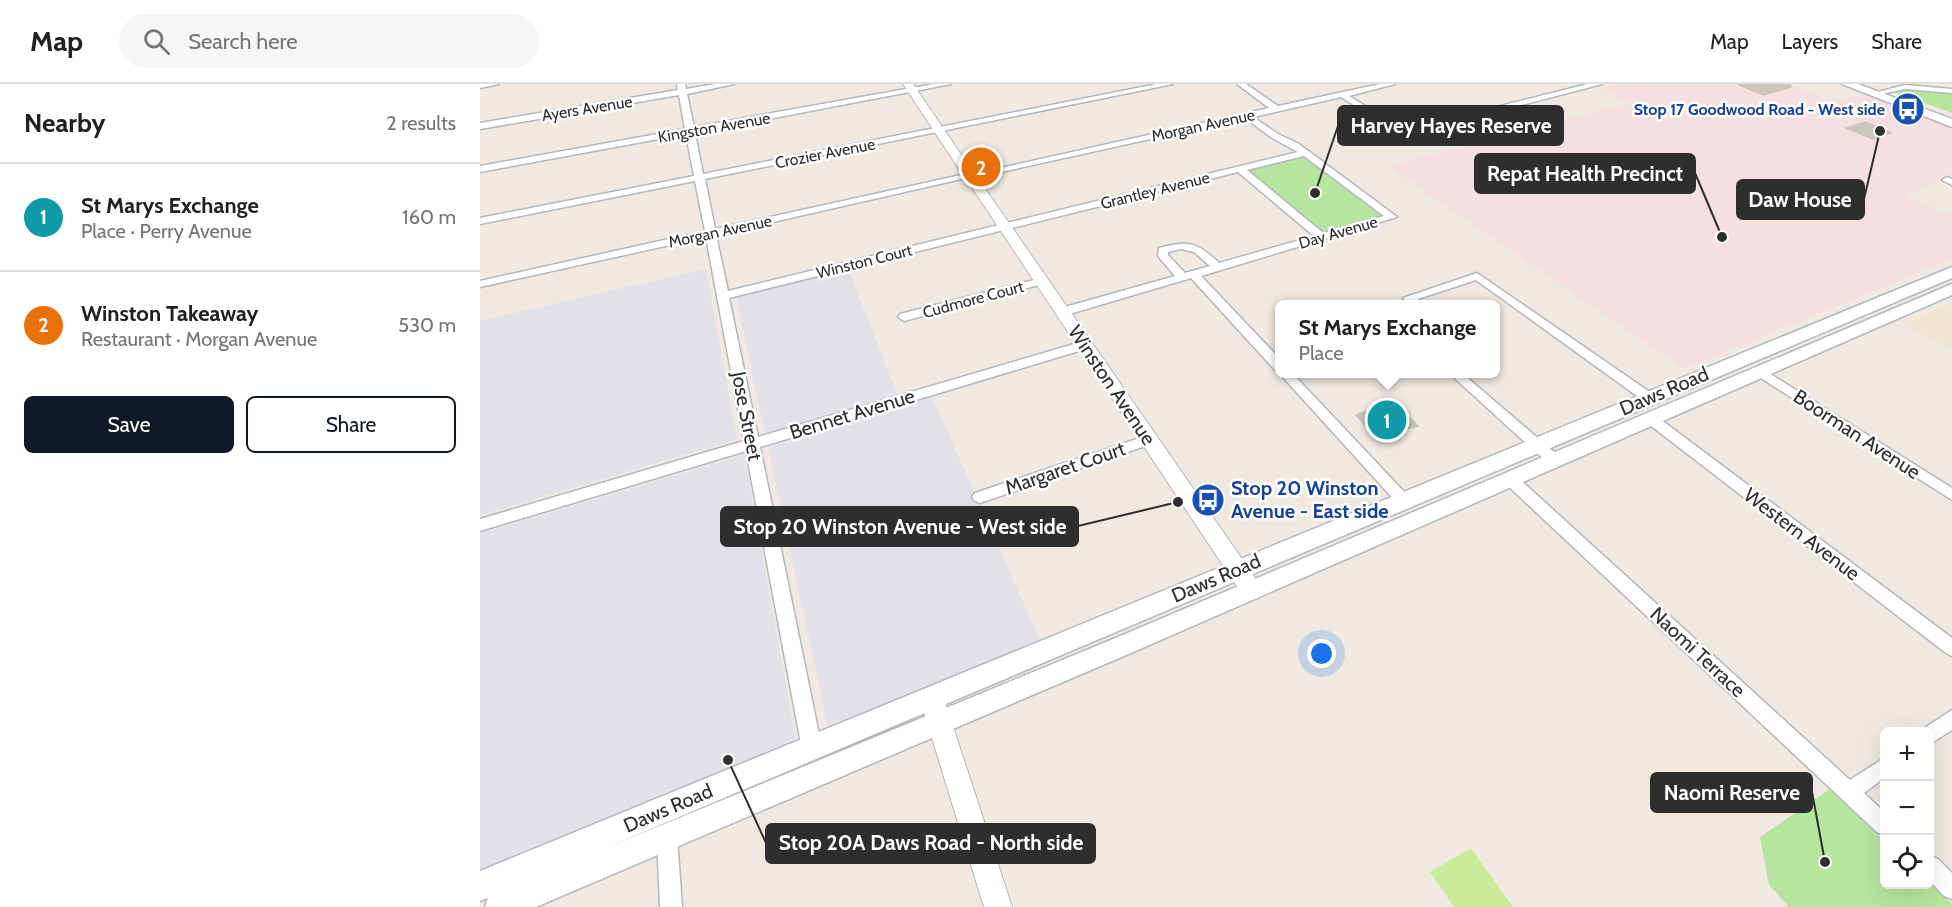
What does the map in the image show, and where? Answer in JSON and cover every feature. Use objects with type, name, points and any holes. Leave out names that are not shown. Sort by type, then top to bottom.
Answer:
[{"type":"main road","points":[[1848,84],[1952,116]]},
{"type":"main road","points":[[1876,91],[1952,123]]},
{"type":"main road","name":"Daws Road","points":[[500,907],[667,837],[1237,569],[1873,305],[1944,283]]},
{"type":"main road","name":"Daws Road","points":[[480,886],[812,749],[936,711],[1252,591],[1893,315],[1944,283]]},
{"type":"main road","points":[[1873,305],[1893,315]]},
{"type":"main road","points":[[1716,370],[1744,369],[1761,372],[1760,351]]},
{"type":"street","points":[[480,86],[495,84]]},
{"type":"street","name":"Ayers Avenue","points":[[480,126],[682,88],[730,84]]},
{"type":"street","name":"Kingston Avenue","points":[[480,169],[690,131],[910,87],[948,84]]},
{"type":"street","name":"Crozier Avenue","points":[[480,221],[1170,84]]},
{"type":"street","points":[[1241,84],[1276,109]]},
{"type":"street","name":"Morgan Avenue","points":[[480,284],[1391,84]]},
{"type":"street","points":[[1343,95],[1403,133],[1598,84]]},
{"type":"street","name":"Winston Avenue","points":[[910,87],[1252,591]]},
{"type":"street","points":[[1876,91],[1905,87],[1952,91]]},
{"type":"street","name":"Jose Street","points":[[682,88],[812,749]]},
{"type":"street","name":"Day Avenue","points":[[1062,312],[1392,217],[1305,153],[1275,136],[1247,116]]},
{"type":"street","name":"Grantley Avenue","points":[[1005,227],[1305,153]]},
{"type":"street","points":[[1240,169],[1321,237]]},
{"type":"street","name":"Winston Court","points":[[723,296],[1005,227]]},
{"type":"street","points":[[1217,267],[1195,245],[1185,244],[1163,250],[1163,255],[1188,276],[1275,362]]},
{"type":"street","points":[[1412,300],[1409,298],[1477,276],[1649,398]]},
{"type":"street","name":"Cudmore Court","points":[[904,317],[1042,281]]},
{"type":"street","name":"Bennet Avenue","points":[[480,525],[1085,345]]},
{"type":"street","name":"Boorman Avenue","points":[[1761,372],[1952,495]]},
{"type":"street","points":[[1290,378],[1403,500]]},
{"type":"street","points":[[1461,378],[1555,461]]},
{"type":"street","name":"Western Avenue","points":[[1651,419],[1952,648]]},
{"type":"street","name":"Margaret Court","points":[[980,497],[1149,440]]},
{"type":"street","name":"Naomi Terrace","points":[[1511,480],[1880,821]]},
{"type":"street","points":[[936,711],[998,907]]},
{"type":"street","points":[[1934,732],[1952,719]]},
{"type":"street","points":[[1850,792],[1880,770]]},
{"type":"street","points":[[667,837],[671,907]]},
{"type":"street","points":[[1934,872],[1952,888]]},
{"type":"shaded area","points":[[1616,84],[1789,84],[1834,102],[1862,94],[1952,128],[1952,177],[1905,195],[1952,216],[1952,259],[1684,369],[1388,166],[1631,103],[1603,90]]},
{"type":"shaded area","points":[[706,269],[737,439],[480,515],[480,321]]},
{"type":"shaded area","points":[[848,269],[897,394],[765,434],[736,296]]},
{"type":"shaded area","points":[[1952,302],[1952,350],[1903,323]]},
{"type":"shaded area","points":[[932,397],[1041,643],[829,731],[768,447]]},
{"type":"shaded area","points":[[744,455],[796,741],[480,872],[480,534]]},
{"type":"green space","points":[[1908,88],[1952,92],[1952,113],[1894,92]]},
{"type":"green space","points":[[1305,156],[1385,216],[1324,233],[1248,170]]},
{"type":"green space","points":[[1830,789],[1880,836],[1880,889],[1934,889],[1934,887],[1952,904],[1952,907],[1789,907],[1769,885],[1760,837]]},
{"type":"green space","points":[[1471,848],[1513,907],[1454,907],[1430,872]]},
{"type":"building","points":[[1737,84],[1790,84],[1791,87],[1763,95]]},
{"type":"building","points":[[1865,122],[1891,133],[1873,139],[1846,128]]},
{"type":"building","points":[[1393,400],[1418,426],[1376,437],[1356,415]]},
{"type":"place","name":"Stop 17 Goodwood Road - West side","points":[[1908,109]]},
{"type":"place","name":"Daw House","points":[[1880,131]]},
{"type":"place","name":"Winston Takeaway","points":[[981,167]]},
{"type":"place","name":"Harvey Hayes Reserve","points":[[1315,193]]},
{"type":"place","name":"Repat Health Precinct","points":[[1722,237]]},
{"type":"place","name":"St Marys Exchange","points":[[1387,420]]},
{"type":"place","name":"Stop 20 Winston Avenue - East side","points":[[1208,500]]},
{"type":"place","name":"Stop 20 Winston Avenue - West side","points":[[1178,502]]},
{"type":"place","name":"Stop 20A Daws Road - North side","points":[[728,760]]},
{"type":"place","name":"Naomi Reserve","points":[[1825,862]]}]
